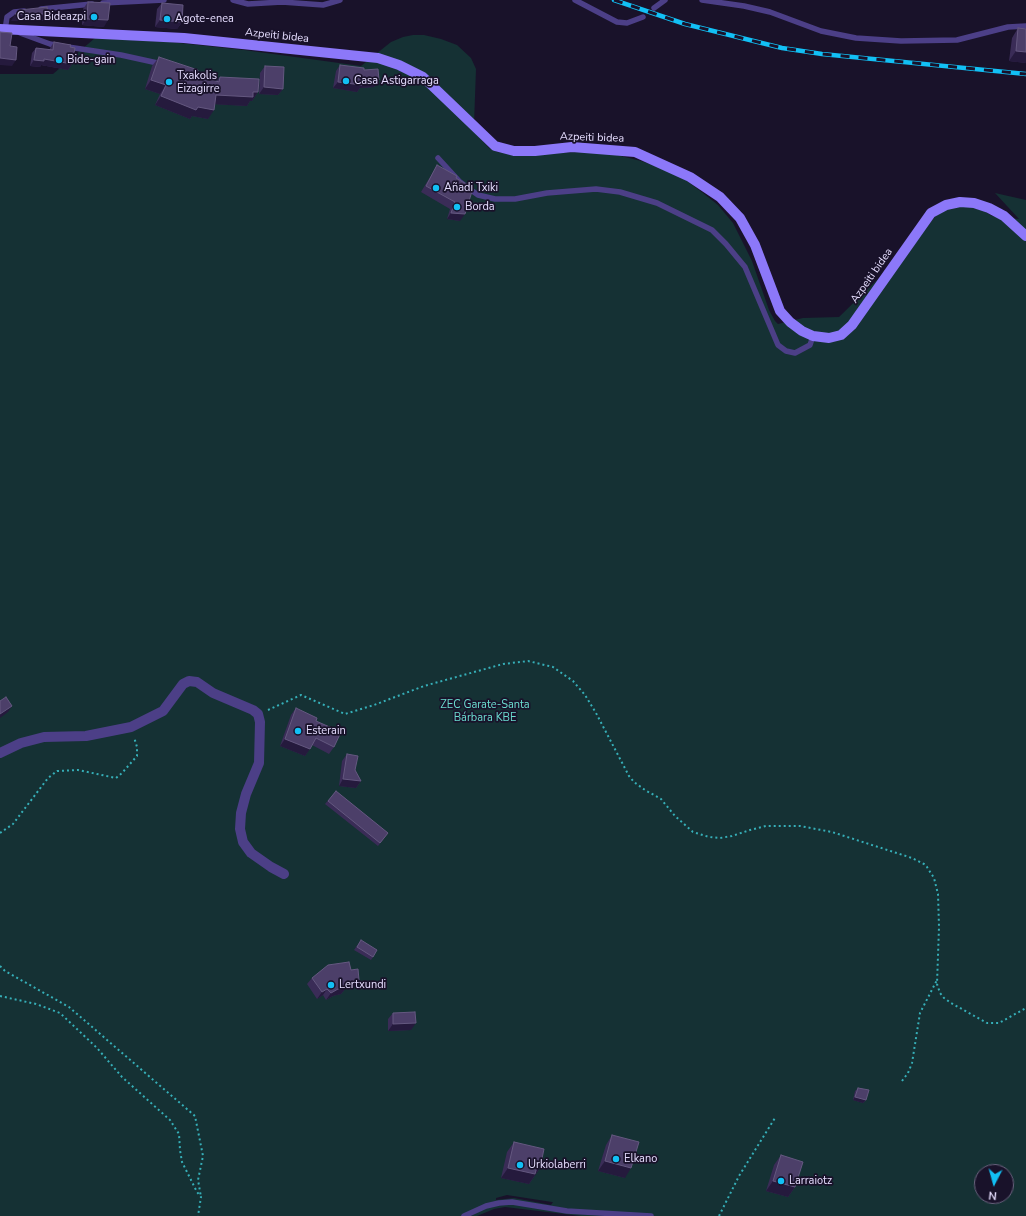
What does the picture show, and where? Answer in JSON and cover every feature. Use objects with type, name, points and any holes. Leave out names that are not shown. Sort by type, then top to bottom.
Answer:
[{"type":"main road","name":"Azpeiti bidea","points":[[6,30],[184,38],[378,58],[399,65],[423,77],[495,146],[514,151],[572,147],[635,152],[690,177],[720,197],[740,218],[755,245],[780,311],[790,322],[802,331],[813,336],[829,338],[841,335],[852,325],[931,213],[946,205],[960,202],[974,203],[989,208],[1004,216],[1026,236]]},
{"type":"street","points":[[0,753],[21,743],[44,738],[86,736],[131,727],[163,711],[183,684],[189,681],[196,682],[213,693],[253,710],[258,714],[260,722],[259,763],[241,813],[240,829],[244,842],[251,854],[271,868],[284,874]]},
{"type":"lane","points":[[37,10],[100,3],[164,0]]},
{"type":"lane","points":[[233,0],[248,4],[282,2],[323,5],[340,0]]},
{"type":"lane","points":[[575,0],[617,22],[627,23],[643,17]]},
{"type":"lane","points":[[654,8],[665,0]]},
{"type":"lane","points":[[702,0],[750,7],[770,12],[821,31],[856,38],[956,40],[1008,27],[1026,26]]},
{"type":"lane","points":[[29,10],[14,12],[7,17],[6,30],[50,44],[122,55],[166,65]]},
{"type":"lane","points":[[438,158],[460,182],[478,195],[495,199],[515,199],[547,193],[596,189],[620,192],[657,203],[712,230],[726,244],[745,267],[778,345],[786,351],[795,354],[810,345],[813,336]]},
{"type":"lane","points":[[464,1216],[486,1206],[512,1202],[567,1211],[651,1216]]},
{"type":"path","points":[[258,714],[301,695],[345,714],[374,705],[424,686],[503,664],[528,661],[553,667],[573,681],[585,695],[629,776],[634,782],[661,799],[675,816],[693,832],[709,837],[720,838],[766,826],[789,825],[806,827],[832,832],[912,858],[924,864],[934,878],[938,894],[939,927],[937,979],[938,988],[944,998],[987,1023],[999,1023],[1026,1008]]},
{"type":"path","points":[[0,833],[13,824],[48,778],[57,771],[78,770],[116,778],[122,774],[137,756],[137,747],[131,727]]},
{"type":"path","points":[[0,966],[5,971],[69,1008],[195,1116],[203,1156],[198,1180],[201,1197],[198,1216]]},
{"type":"path","points":[[902,1080],[908,1073],[912,1063],[920,1013],[937,979]]},
{"type":"path","points":[[0,996],[36,1004],[60,1013],[97,1048],[122,1077],[170,1120],[179,1134],[182,1162],[201,1197]]},
{"type":"path","points":[[719,1216],[736,1180],[775,1118]]},
{"type":"green space","name":"ZEC Garate-Santa Bárbara KBE","points":[[424,35],[457,45],[471,58],[476,69],[474,124],[476,134],[489,148],[497,152],[516,155],[580,152],[609,153],[641,161],[683,178],[718,205],[733,223],[752,261],[769,310],[778,324],[803,318],[839,317],[916,242],[942,209],[954,206],[970,207],[984,211],[992,216],[1019,219],[995,193],[1026,200],[1026,1216],[581,1216],[505,1207],[494,1209],[477,1216],[0,1216],[0,74],[53,74],[95,38],[170,42],[244,50],[361,66],[391,42],[403,37]],"holes":[[[507,1195],[552,1202],[551,1205],[514,1198],[496,1200],[496,1198]]]},
{"type":"building","points":[[88,2],[110,3],[108,20],[87,19]]},
{"type":"building","points":[[162,3],[183,5],[182,22],[160,20]]},
{"type":"building","points":[[47,7],[48,14],[15,14],[20,10]]},
{"type":"building","points":[[1018,28],[1026,29],[1026,52],[1016,51]]},
{"type":"building","points":[[0,32],[12,33],[10,46],[17,47],[16,60],[0,58]]},
{"type":"building","points":[[54,42],[71,45],[70,47],[75,48],[72,64],[44,59],[44,61],[34,60],[36,48],[53,50]]},
{"type":"building","points":[[159,57],[198,70],[197,75],[219,82],[220,77],[259,79],[258,92],[253,92],[253,97],[216,95],[214,110],[198,107],[196,110],[161,96],[166,85],[151,80]]},
{"type":"building","points":[[340,65],[364,68],[364,70],[378,69],[379,80],[362,81],[362,85],[338,82]]},
{"type":"building","points":[[265,66],[284,67],[283,89],[264,87]]},
{"type":"building","points":[[437,165],[457,176],[456,178],[473,188],[465,214],[451,213],[455,202],[426,186]]},
{"type":"building","points":[[6,697],[12,706],[0,714],[0,701]]},
{"type":"building","points":[[296,708],[317,718],[316,721],[341,732],[334,747],[316,738],[310,749],[285,739]]},
{"type":"building","points":[[347,754],[358,756],[355,770],[361,781],[343,779]]},
{"type":"building","points":[[336,791],[388,833],[380,843],[328,801]]},
{"type":"building","points":[[361,940],[377,950],[373,957],[357,947]]},
{"type":"building","name":"Lertxundi","points":[[349,962],[351,970],[358,969],[359,980],[345,982],[346,988],[338,989],[331,993],[327,989],[322,992],[312,978],[328,965]]},
{"type":"building","points":[[415,1012],[416,1023],[393,1024],[393,1013]]},
{"type":"building","points":[[858,1088],[869,1090],[866,1100],[855,1097]]},
{"type":"building","points":[[612,1135],[639,1142],[631,1168],[605,1161]]},
{"type":"building","points":[[514,1142],[544,1149],[540,1168],[537,1167],[535,1174],[508,1168]]},
{"type":"building","points":[[781,1155],[803,1162],[795,1187],[773,1181]]},
{"type":"railway","points":[[614,0],[685,24],[782,48],[822,54],[1026,74]]},
{"type":"place","name":"Casa Bideazpi","points":[[94,17]]},
{"type":"place","name":"Agote-enea","points":[[167,19]]},
{"type":"place","name":"Bide-gain","points":[[59,60]]},
{"type":"place","name":"Casa Astigarraga","points":[[346,81]]},
{"type":"place","name":"Txakolis Eizagirre","points":[[169,82]]},
{"type":"place","name":"Añadi Txiki","points":[[436,188]]},
{"type":"place","name":"Borda","points":[[457,207]]},
{"type":"place","name":"Esterain","points":[[298,731]]},
{"type":"place","name":"Lertxundi","points":[[331,985]]},
{"type":"place","name":"Elkano","points":[[616,1159]]},
{"type":"place","name":"Urkiolaberri","points":[[520,1165]]},
{"type":"place","name":"Larraiotz","points":[[781,1181]]}]
